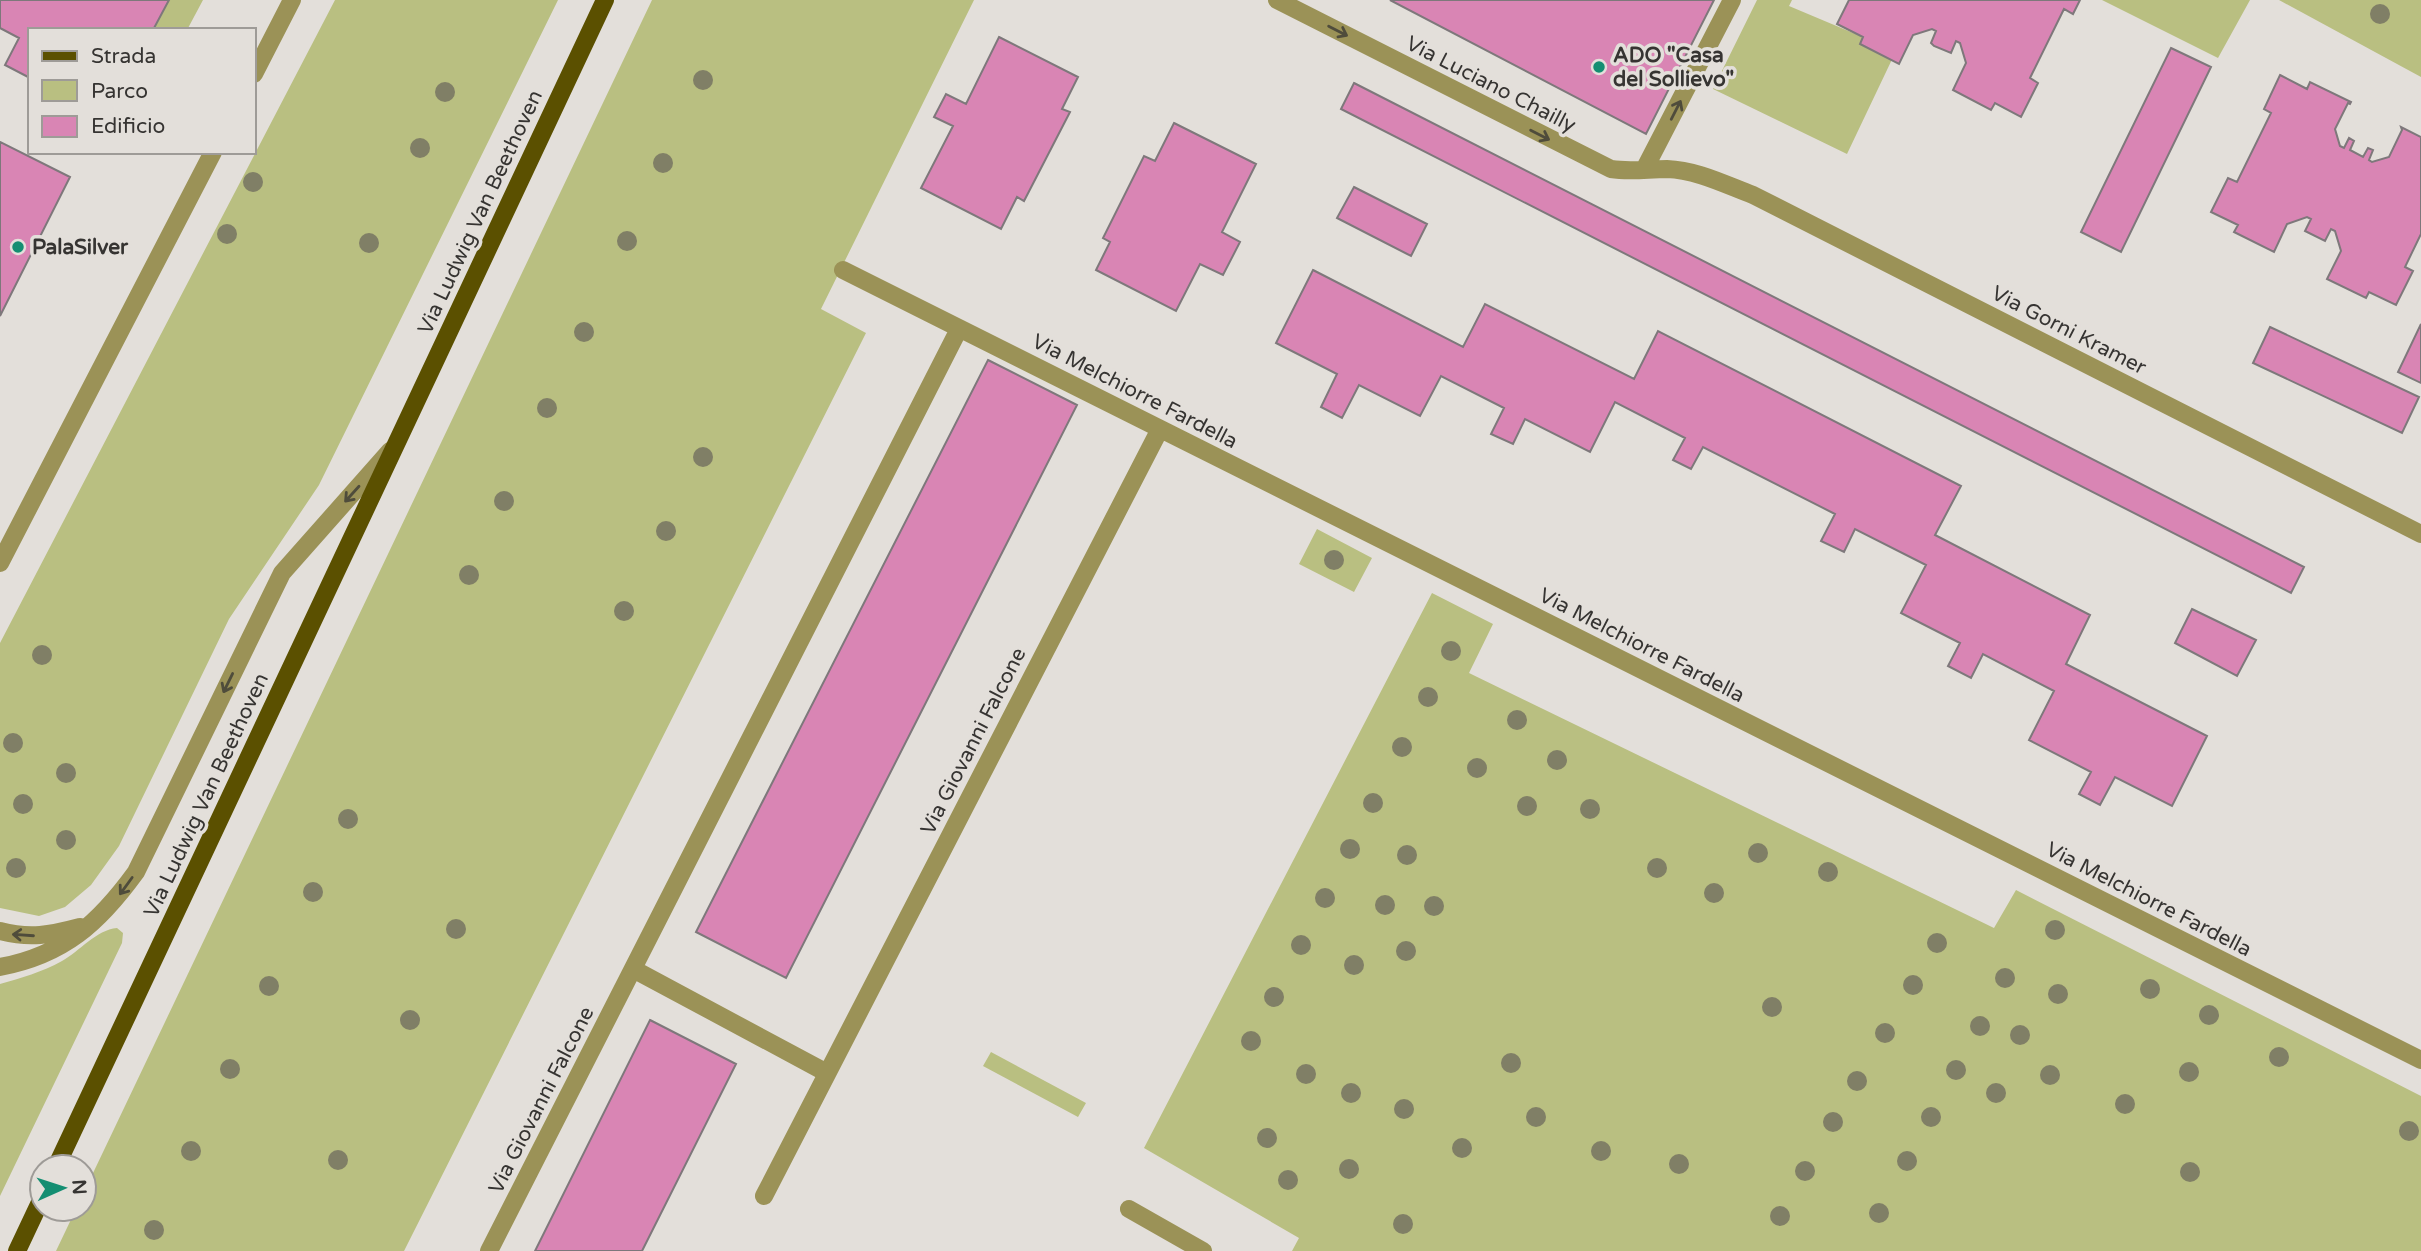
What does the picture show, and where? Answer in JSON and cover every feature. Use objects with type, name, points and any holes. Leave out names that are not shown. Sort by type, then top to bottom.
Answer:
[{"type":"main road","name":"Via Ludwig Van Beethoven","points":[[64,1153],[604,0]]},
{"type":"main road","points":[[17,1251],[30,1223]]},
{"type":"street","points":[[256,70],[292,0]]},
{"type":"street","name":"Via Luciano Chailly","points":[[1277,0],[1593,162],[1611,169],[1668,169],[1693,173]]},
{"type":"street","points":[[1644,170],[1732,0]]},
{"type":"street","points":[[0,563],[212,154]]},
{"type":"street","name":"Via Gorni Kramer","points":[[1693,173],[1753,195],[2421,534]]},
{"type":"street","name":"Via Melchiorre Fardella","points":[[842,270],[2421,1060]]},
{"type":"street","name":"Via Giovanni Falcone","points":[[489,1251],[959,329]]},
{"type":"street","name":"Via Giovanni Falcone","points":[[764,1196],[1160,429]]},
{"type":"street","name":"Via Ludwig Van Beethoven","points":[[0,967],[22,963],[58,947],[93,924],[112,905],[136,872],[282,573],[397,443]]},
{"type":"street","points":[[0,931],[21,936],[48,935],[93,924]]},
{"type":"street","points":[[633,969],[827,1073]]},
{"type":"street","points":[[1129,1209],[1203,1251]]},
{"type":"green space","points":[[169,0],[203,0],[188,28],[154,28]]},
{"type":"green space","points":[[335,0],[558,0],[319,485],[229,619],[119,846],[91,885],[65,907],[39,916],[0,908],[0,643]]},
{"type":"green space","points":[[652,0],[974,0],[821,309],[866,333],[404,1251],[56,1251],[69,1223],[98,1223],[98,1163]]},
{"type":"green space","points":[[1757,0],[1792,0],[1789,6],[1896,51],[1847,154],[1713,89]]},
{"type":"green space","points":[[2102,0],[2250,0],[2218,58]]},
{"type":"green space","points":[[2279,0],[2421,0],[2421,77]]},
{"type":"green space","points":[[1317,529],[1372,558],[1354,592],[1299,564]]},
{"type":"green space","points":[[1432,593],[1493,624],[1469,673],[1994,928],[2016,890],[2421,1096],[2421,1251],[1292,1251],[1299,1238],[1144,1148]]},
{"type":"green space","points":[[117,928],[123,933],[122,943],[0,1196],[0,984],[54,965],[95,937]]},
{"type":"green space","points":[[991,1052],[1086,1103],[1078,1117],[983,1066]]},
{"type":"building","points":[[0,0],[169,0],[154,28],[28,28],[28,77],[5,65],[19,38],[0,28]]},
{"type":"building","name":"ADO \"Casa del Sollievo\"","points":[[1390,0],[1714,0],[1646,134]]},
{"type":"building","points":[[1849,0],[2080,0],[2073,14],[2064,9],[2030,78],[2038,83],[2021,117],[1995,103],[1991,110],[1953,90],[1966,63],[1960,43],[1956,41],[1951,53],[1934,46],[1931,43],[1936,31],[1932,29],[1913,35],[1899,64],[1860,44],[1863,37],[1837,24]]},
{"type":"building","points":[[999,37],[1078,77],[1062,109],[1070,112],[1024,201],[1017,197],[1001,229],[921,188],[953,126],[934,117],[946,94],[966,104]]},
{"type":"building","points":[[2171,48],[2211,67],[2121,252],[2081,232]]},
{"type":"building","points":[[2280,75],[2307,89],[2310,82],[2351,102],[2335,129],[2340,146],[2344,148],[2349,138],[2354,141],[2350,150],[2363,157],[2368,148],[2373,150],[2369,160],[2372,162],[2389,157],[2401,127],[2421,137],[2421,234],[2405,267],[2413,271],[2396,305],[2369,292],[2366,298],[2327,279],[2341,251],[2335,231],[2331,229],[2325,241],[2305,231],[2311,219],[2307,217],[2287,224],[2274,252],[2234,232],[2238,225],[2211,212],[2228,178],[2237,182],[2271,113],[2264,109]]},
{"type":"building","points":[[1354,83],[2304,567],[2291,593],[1341,109]]},
{"type":"building","points":[[1174,123],[1256,164],[1222,232],[1240,242],[1223,275],[1200,264],[1176,311],[1096,270],[1110,242],[1103,238],[1144,156],[1155,161]]},
{"type":"building","name":"PalaSilver","points":[[0,142],[70,177],[0,316]]},
{"type":"building","points":[[1354,187],[1427,224],[1411,256],[1337,218]]},
{"type":"building","points":[[1313,270],[1463,347],[1485,304],[1634,379],[1658,331],[1961,486],[1935,535],[2090,615],[2066,664],[2207,736],[2172,806],[2115,777],[2100,805],[2079,794],[2091,772],[2029,740],[2054,691],[1983,654],[1971,678],[1948,666],[1960,643],[1901,613],[1926,565],[1855,529],[1844,552],[1821,541],[1835,514],[1703,447],[1691,469],[1673,460],[1685,438],[1615,402],[1590,452],[1525,419],[1513,444],[1491,434],[1504,408],[1441,376],[1420,416],[1359,385],[1342,418],[1321,407],[1337,374],[1276,343]]},
{"type":"building","points":[[2421,324],[2421,383],[2398,372]]},
{"type":"building","points":[[2270,327],[2419,397],[2402,433],[2253,363]]},
{"type":"building","points":[[988,360],[1077,405],[786,978],[696,932]]},
{"type":"building","points":[[2192,609],[2256,640],[2237,676],[2175,643]]},
{"type":"building","points":[[650,1020],[736,1064],[642,1251],[535,1251]]},
{"type":"place","name":"ADO \"Casa del Sollievo\"","points":[[1599,67]]},
{"type":"place","name":"PalaSilver","points":[[18,247]]}]
